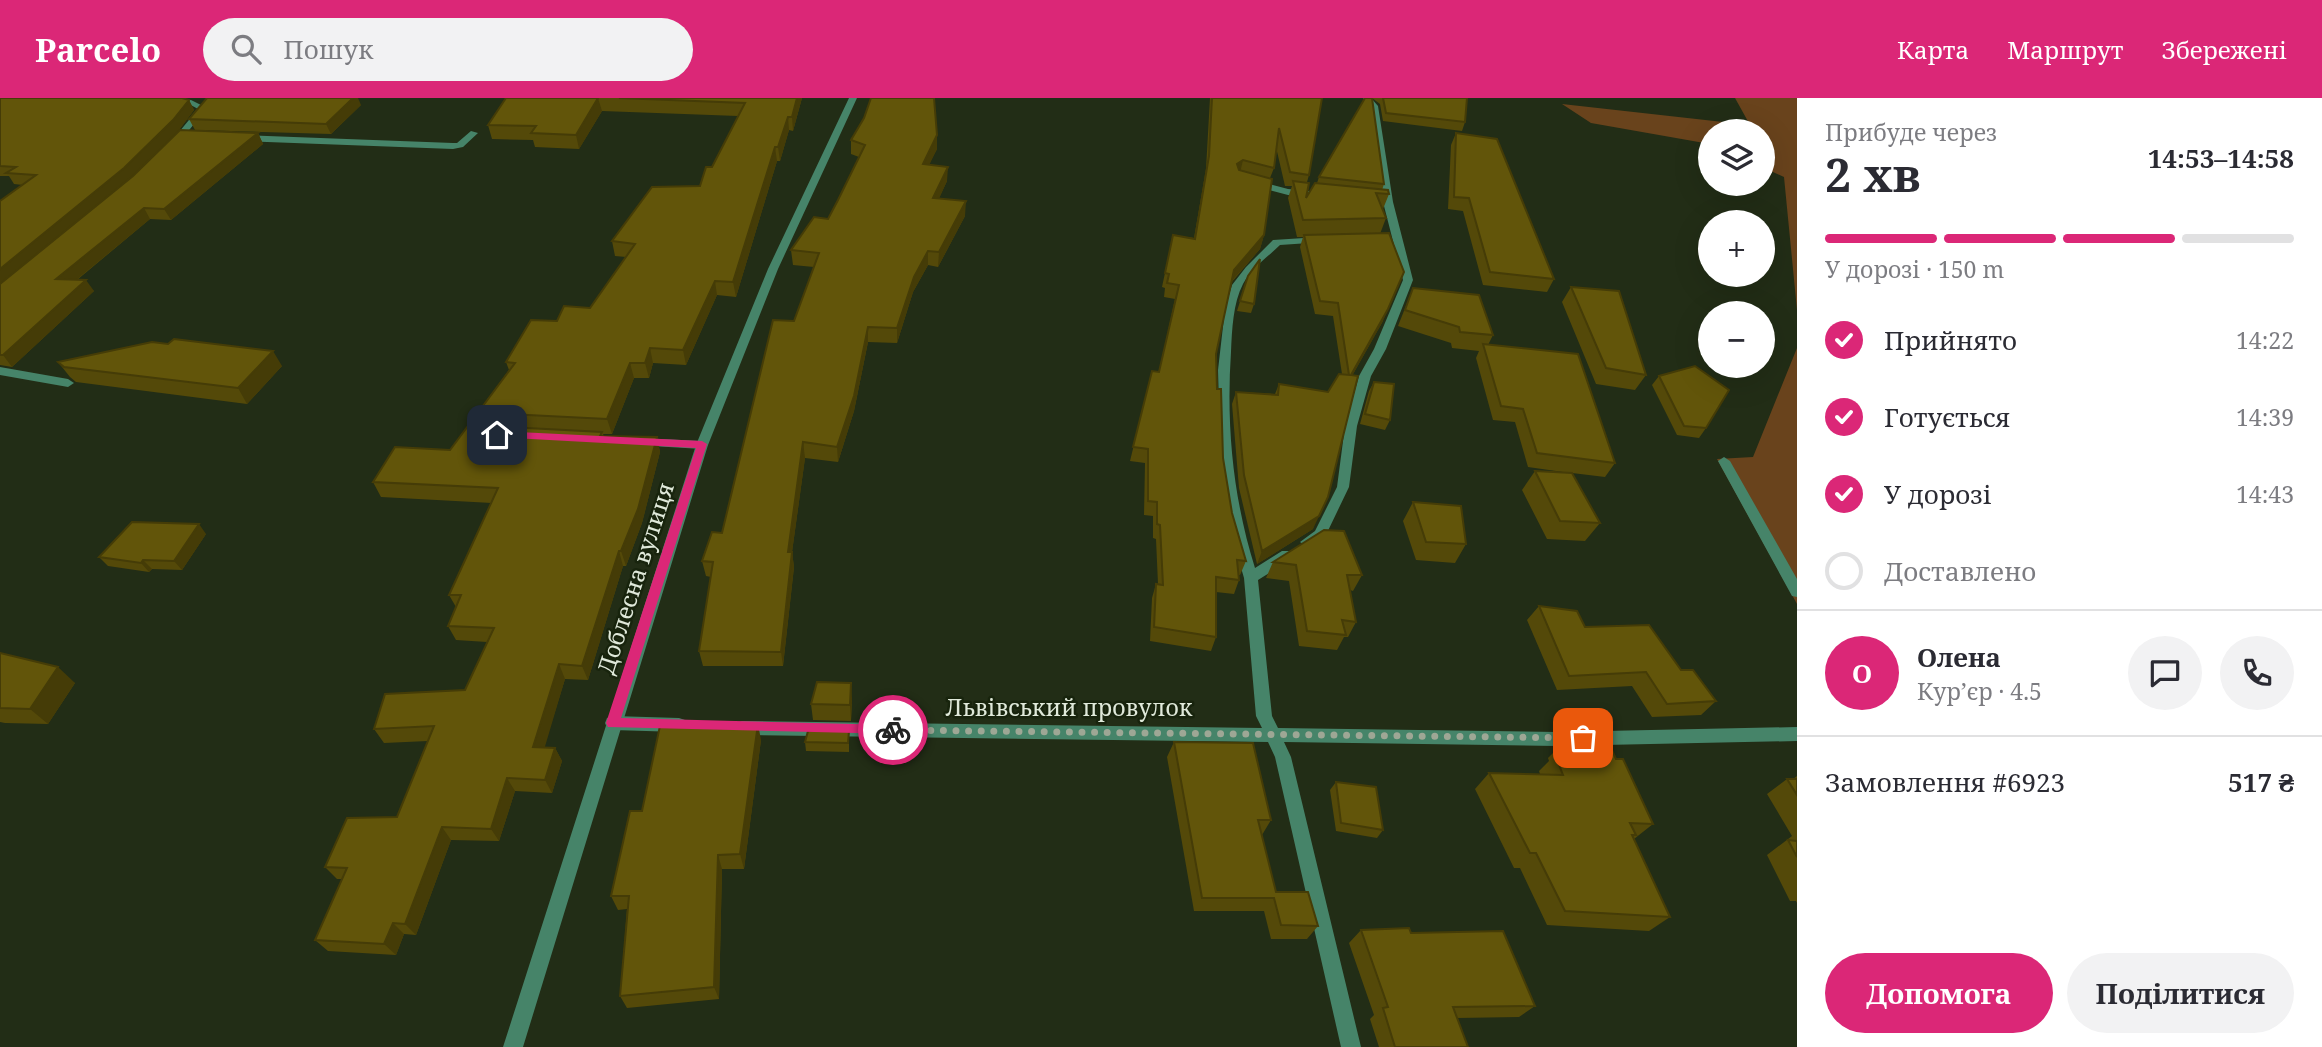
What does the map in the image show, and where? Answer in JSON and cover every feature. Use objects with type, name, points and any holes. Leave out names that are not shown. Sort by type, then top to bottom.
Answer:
[{"type":"street","name":"Доблесна вулиця","points":[[513,1047],[702,444],[773,268],[853,98]]},
{"type":"street","points":[[1251,578],[1320,534],[1343,487],[1351,426],[1365,376],[1380,349],[1408,280],[1392,240],[1382,201],[1374,106],[1367,98]]},
{"type":"street","points":[[163,154],[183,135],[202,108],[212,99]]},
{"type":"street","points":[[162,101],[191,102],[202,108]]},
{"type":"street","points":[[237,138],[453,146],[460,145],[474,133]]},
{"type":"street","points":[[183,135],[197,136]]},
{"type":"street","points":[[1239,179],[1288,192],[1338,197]]},
{"type":"street","points":[[1338,240],[1277,242],[1238,283],[1225,360],[1224,440],[1235,525],[1251,578],[1264,716],[1283,757],[1351,1047]]},
{"type":"street","points":[[0,371],[68,383]]},
{"type":"street","points":[[632,442],[702,444]]},
{"type":"street","points":[[1724,461],[1797,592]]},
{"type":"street","points":[[613,723],[692,726]]},
{"type":"street","name":"Львівський провулок","points":[[731,727],[1557,739],[1797,734]]},
{"type":"shaded area","points":[[1735,98],[1797,98],[1797,310],[1784,177],[1775,173],[1775,119],[1747,119]]},
{"type":"shaded area","points":[[1562,104],[1698,119],[1698,142],[1591,123]]},
{"type":"shaded area","points":[[1797,348],[1797,604],[1717,459],[1753,457]]},
{"type":"building","points":[[0,98],[189,100],[173,120],[124,168],[0,269],[0,201],[36,175],[6,173],[16,167],[0,166]]},
{"type":"building","points":[[207,98],[353,98],[326,124],[189,119]]},
{"type":"building","points":[[506,98],[598,98],[576,135],[531,133],[536,126],[488,125]]},
{"type":"building","points":[[619,98],[797,98],[792,117],[788,117],[778,147],[775,147],[733,282],[715,281],[683,350],[650,348],[645,363],[630,363],[607,419],[491,413],[482,420],[487,426],[602,432],[600,436],[657,437],[638,509],[619,551],[582,666],[559,664],[533,747],[555,748],[545,780],[507,778],[491,829],[442,827],[405,924],[393,923],[384,944],[315,940],[347,868],[325,867],[347,818],[397,817],[434,726],[374,729],[385,694],[465,690],[494,628],[448,626],[461,595],[449,595],[498,488],[373,482],[395,447],[450,450],[515,363],[506,362],[531,320],[557,321],[564,306],[590,308],[635,244],[612,241],[652,187],[700,186],[706,167],[712,167],[745,103]]},
{"type":"building","points":[[871,98],[934,98],[937,135],[923,164],[948,167],[933,198],[966,201],[939,252],[928,251],[914,277],[897,328],[868,327],[854,396],[837,447],[803,442],[788,552],[792,552],[781,652],[699,651],[713,562],[702,561],[712,532],[722,533],[773,320],[794,321],[819,253],[791,250],[814,217],[828,219],[865,145],[851,140],[864,118]]},
{"type":"building","points":[[1212,98],[1322,98],[1309,175],[1290,172],[1279,128],[1274,168],[1243,160],[1237,164],[1239,170],[1272,179],[1264,235],[1234,270],[1216,354],[1217,389],[1221,389],[1223,458],[1232,513],[1246,561],[1237,560],[1239,580],[1216,577],[1216,637],[1154,627],[1156,584],[1163,585],[1160,525],[1157,524],[1157,502],[1148,501],[1148,449],[1133,447],[1152,371],[1159,372],[1179,285],[1167,283],[1169,274],[1165,273],[1173,235],[1195,239],[1209,156]]},
{"type":"building","points":[[1365,98],[1372,98],[1384,184],[1319,177]]},
{"type":"building","points":[[1383,98],[1467,98],[1465,122],[1386,113]]},
{"type":"building","points":[[180,130],[258,133],[164,209],[144,208],[56,279],[86,280],[0,355],[0,284],[133,176]]},
{"type":"building","points":[[1456,133],[1497,139],[1554,279],[1490,272],[1469,198],[1454,197]]},
{"type":"building","points":[[1293,181],[1309,183],[1306,198],[1315,183],[1388,190],[1389,194],[1376,193],[1386,218],[1303,220]]},
{"type":"building","points":[[1389,233],[1404,272],[1388,309],[1351,375],[1358,376],[1328,497],[1319,516],[1262,551],[1244,475],[1236,392],[1278,395],[1279,384],[1328,392],[1339,374],[1349,375],[1338,303],[1320,301],[1304,235]]},
{"type":"building","points":[[1260,259],[1254,304],[1240,301],[1248,276]]},
{"type":"building","points":[[1571,287],[1619,291],[1646,375],[1606,368]]},
{"type":"building","points":[[1413,288],[1479,295],[1493,335],[1460,332],[1459,327],[1405,310]]},
{"type":"building","points":[[174,339],[273,351],[238,388],[64,367],[58,362],[152,342],[168,344]]},
{"type":"building","points":[[1483,344],[1578,354],[1615,463],[1537,453],[1523,409],[1501,406]]},
{"type":"building","points":[[1695,366],[1698,368],[1698,378],[1712,378],[1729,390],[1706,428],[1684,426],[1659,376]]},
{"type":"building","points":[[1374,382],[1394,384],[1390,420],[1365,414]]},
{"type":"building","points":[[1535,471],[1572,473],[1600,523],[1560,521]]},
{"type":"building","points":[[1413,502],[1461,506],[1466,544],[1426,542]]},
{"type":"building","points":[[132,522],[199,524],[174,561],[143,560],[141,563],[99,557]]},
{"type":"building","points":[[1324,530],[1344,531],[1362,575],[1347,575],[1356,622],[1342,620],[1346,635],[1307,631],[1296,565],[1273,562]]},
{"type":"building","points":[[1539,606],[1577,611],[1585,627],[1649,625],[1681,670],[1693,670],[1716,701],[1667,704],[1646,672],[1569,676]]},
{"type":"building","points":[[0,653],[58,667],[30,709],[0,708]]},
{"type":"building","points":[[817,682],[851,683],[850,705],[811,704]]},
{"type":"building","points":[[661,721],[758,724],[740,854],[718,855],[714,987],[620,996],[629,896],[611,896],[630,811],[642,811]]},
{"type":"building","points":[[808,731],[849,731],[848,743],[805,742]]},
{"type":"building","points":[[1174,742],[1253,743],[1271,820],[1258,820],[1276,892],[1308,892],[1318,926],[1281,925],[1274,898],[1202,898]]},
{"type":"building","points":[[1564,742],[1609,744],[1616,759],[1623,759],[1653,824],[1630,823],[1636,835],[1632,835],[1670,917],[1565,911],[1536,853],[1530,853],[1489,773],[1563,775],[1555,755],[1570,756]]},
{"type":"building","points":[[1787,779],[1797,779],[1797,795]]},
{"type":"building","points":[[1336,782],[1376,787],[1383,830],[1341,823]]},
{"type":"building","points":[[1788,840],[1797,841],[1797,857]]},
{"type":"building","points":[[1409,928],[1411,933],[1503,931],[1535,1006],[1453,1007],[1468,1047],[1395,1047],[1383,1008],[1388,1007],[1361,930]]},
{"type":"way so far","points":[[893,730],[1583,738]]},
{"type":"route","points":[[497,435],[702,444],[613,723],[808,730],[893,730]]}]
